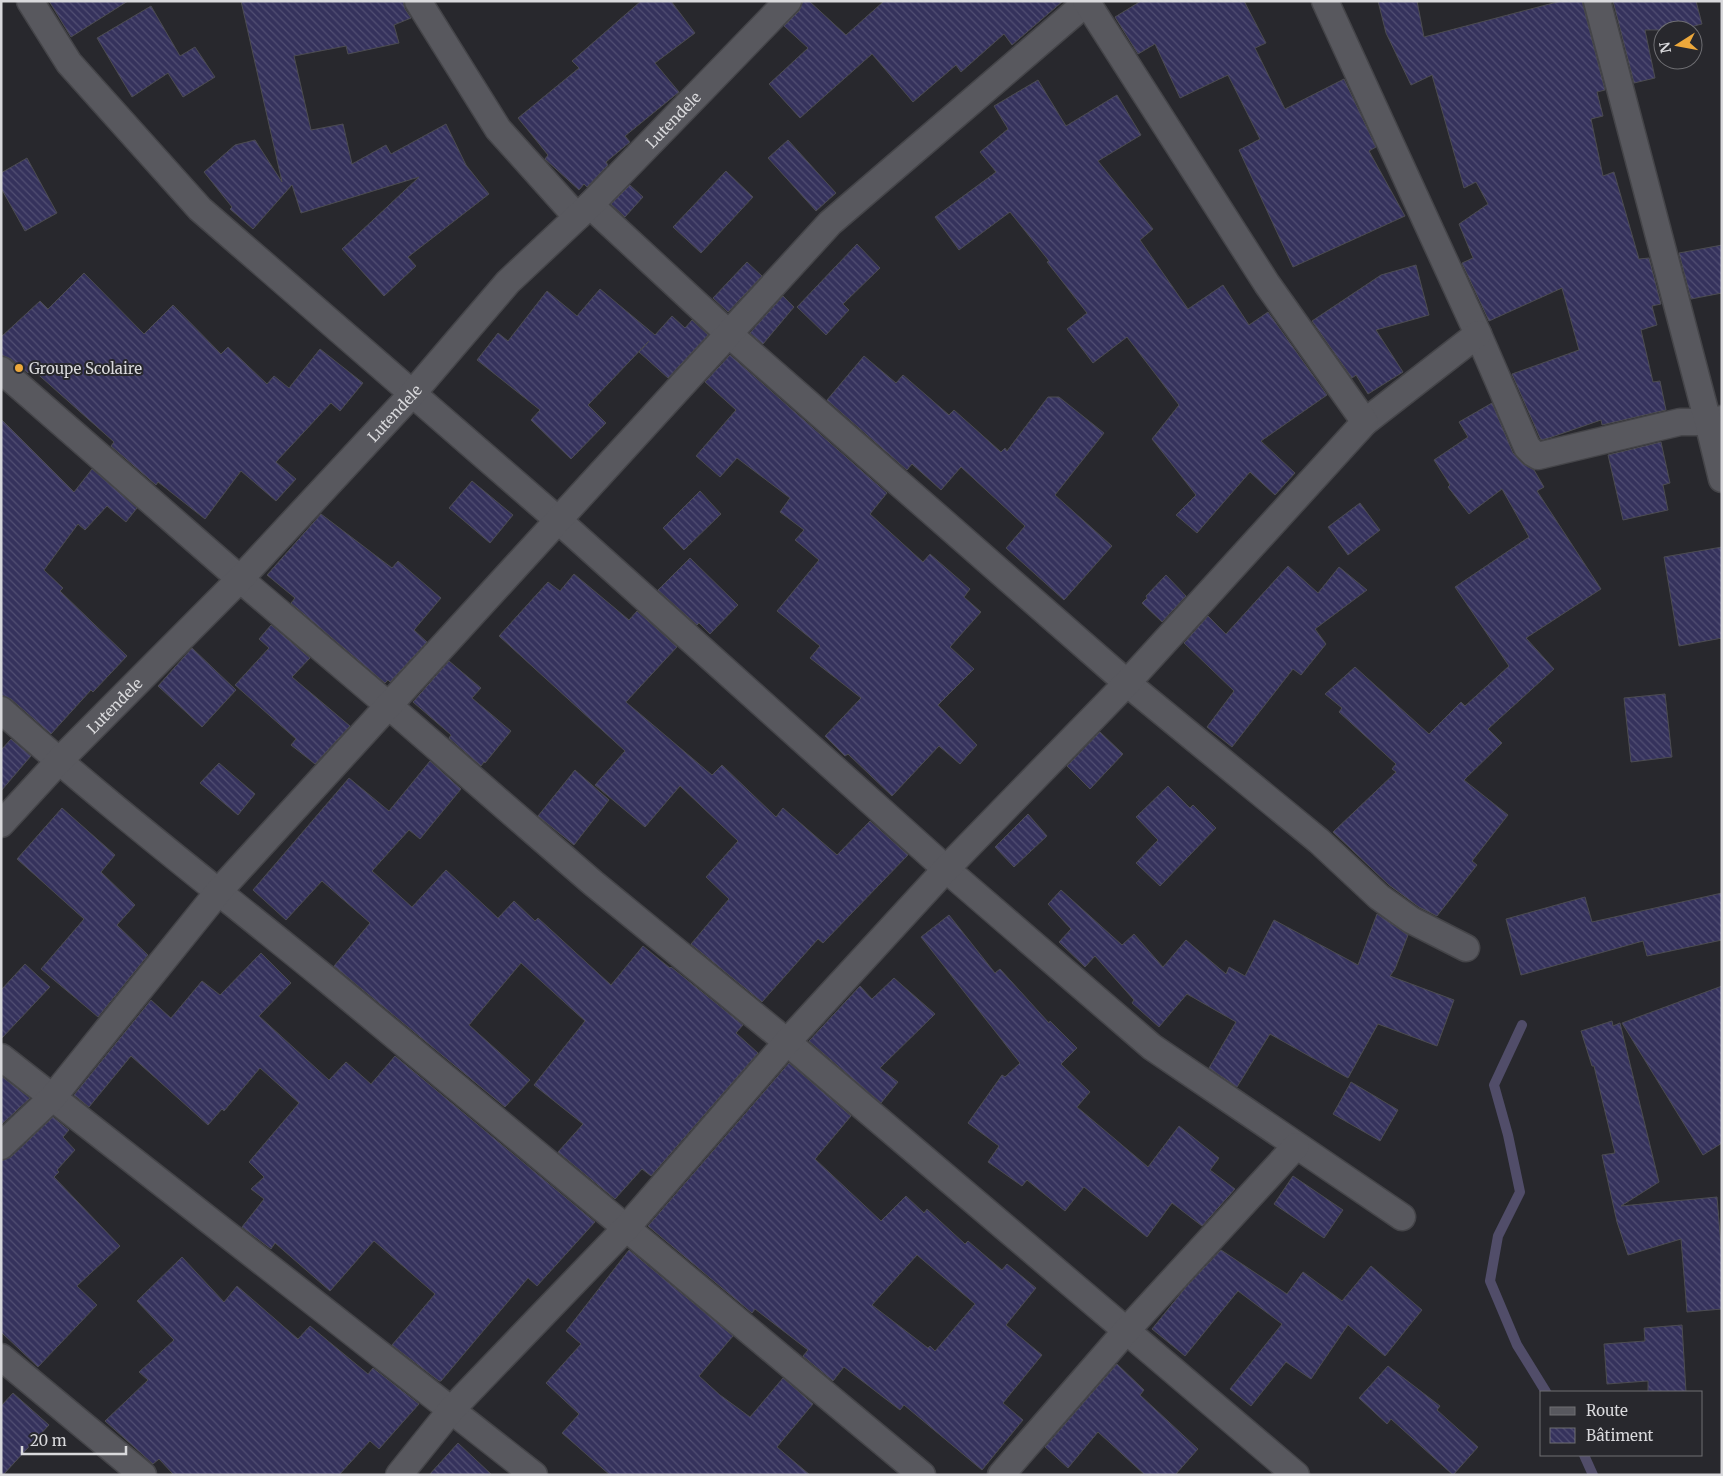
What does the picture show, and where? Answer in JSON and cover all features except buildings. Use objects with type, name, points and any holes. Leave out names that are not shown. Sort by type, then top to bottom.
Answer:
[{"type":"street","points":[[30,1],[69,63],[200,209],[558,520],[946,869],[1152,1047],[1402,1217]]},
{"type":"street","points":[[418,1],[498,130],[584,211],[729,334],[1126,683],[1319,841],[1379,897],[1411,920],[1466,948]]},
{"type":"street","name":"Lutendele","points":[[1,824],[59,761],[240,579],[412,394],[508,282],[584,211],[788,1]]},
{"type":"street","points":[[1325,1],[1478,334],[1527,447],[1538,456],[1680,422],[1715,420]]},
{"type":"street","points":[[1597,1],[1715,420],[1722,480]]},
{"type":"street","points":[[1,1146],[53,1097],[219,891],[830,223],[1087,2],[1267,284],[1365,422]]},
{"type":"street","points":[[399,1475],[452,1409],[626,1228],[787,1042],[946,869],[1126,683],[1365,422],[1478,334]]},
{"type":"street","points":[[1,370],[593,883],[787,1042],[1296,1475]]},
{"type":"street","points":[[1,710],[59,761],[219,891],[922,1475]]},
{"type":"street","points":[[1,1057],[534,1475]]},
{"type":"street","points":[[1001,1475],[1126,1331],[1296,1146]]},
{"type":"street","points":[[1,1357],[143,1475]]},
{"type":"waterway","points":[[1522,1025],[1494,1085],[1508,1135],[1520,1192],[1498,1236],[1490,1281],[1517,1345],[1545,1391]]},
{"type":"waterway","points":[[1584,1456],[1593,1475]]},
{"type":"place","name":"Groupe Scolaire","points":[[19,368]]}]
